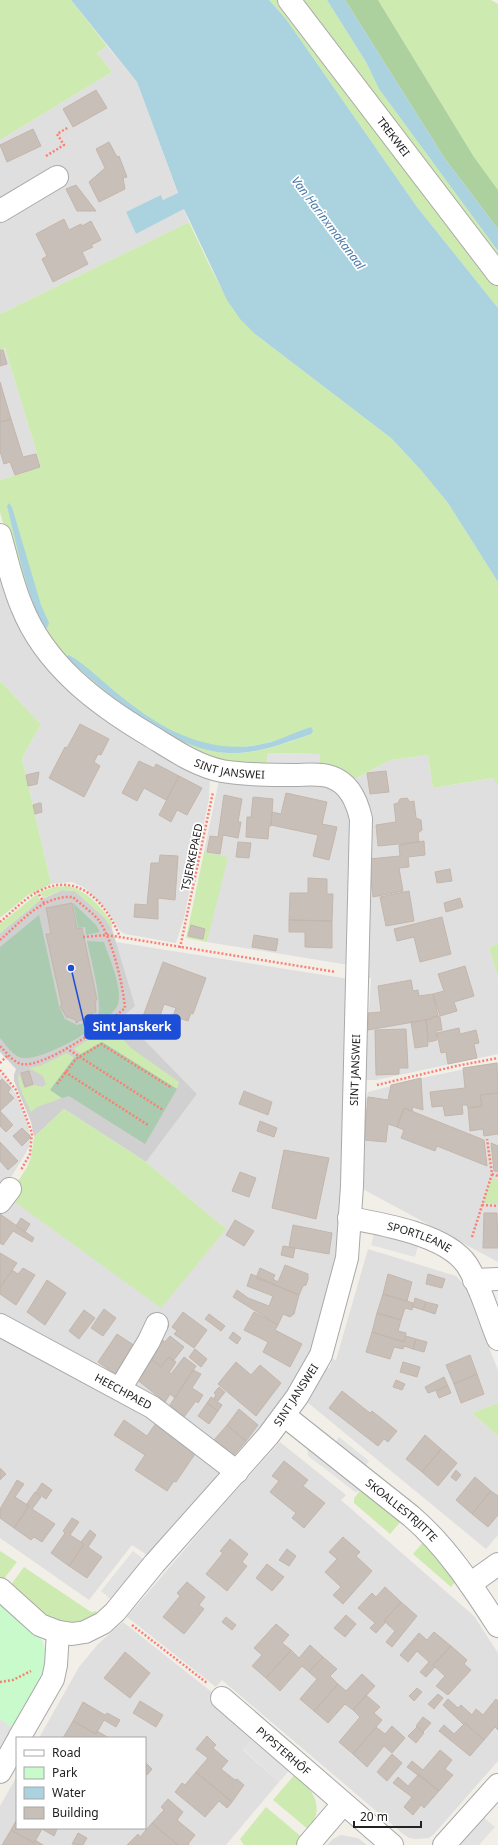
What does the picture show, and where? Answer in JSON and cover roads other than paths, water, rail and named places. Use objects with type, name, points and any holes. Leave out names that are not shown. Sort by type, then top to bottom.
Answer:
[{"type":"street","name":"TREKWEI","points":[[289,0],[498,274]]},
{"type":"street","points":[[0,211],[57,177]]},
{"type":"street","name":"SINT JANSWEI","points":[[0,535],[22,608],[44,647],[65,672],[90,694],[130,724],[200,764],[217,769],[255,775],[330,777],[339,781],[355,798],[361,819],[352,1186],[347,1258],[321,1355],[297,1397],[284,1416],[237,1472],[154,1564],[109,1618],[85,1632],[72,1634],[58,1632],[40,1625],[0,1589]]},
{"type":"street","name":"SPORTLEANE","points":[[349,1218],[399,1229],[436,1242],[459,1257],[466,1264],[474,1280],[498,1339]]},
{"type":"street","points":[[474,1280],[498,1279]]},
{"type":"street","points":[[120,1390],[149,1341],[157,1324]]},
{"type":"street","name":"HEECHPAED","points":[[0,1326],[152,1407],[237,1472]]},
{"type":"street","name":"SKOALLESTRJITTE","points":[[284,1416],[428,1530],[470,1584],[498,1626]]},
{"type":"street","points":[[470,1584],[498,1564]]},
{"type":"street","points":[[20,1737],[53,1680],[56,1665],[58,1632]]},
{"type":"street","name":"PYPSTERHÔF","points":[[222,1698],[392,1845]]},
{"type":"street","points":[[0,1772],[16,1744]]},
{"type":"street","points":[[444,1845],[498,1785]]},
{"type":"street","points":[[308,1845],[343,1804]]},
{"type":"water","name":"Van Harinxmakanaal","points":[[71,0],[269,0],[286,19],[417,207],[498,308],[498,582],[448,503],[420,469],[391,438],[255,334],[240,319],[227,300],[184,209],[136,234],[126,212],[161,195],[163,200],[178,193],[137,82]]},
{"type":"water","points":[[327,0],[345,0],[445,159],[498,229],[498,251],[379,89],[366,62]]},
{"type":"water","points":[[9,503],[12,507],[41,605],[49,623],[47,628],[44,627],[37,613],[27,584],[7,506]]},
{"type":"water","points":[[68,655],[79,661],[135,707],[171,730],[189,738],[209,744],[249,746],[281,739],[311,727],[313,731],[311,734],[281,744],[250,752],[229,753],[208,750],[187,743],[144,720],[87,676],[67,657]]},
{"type":"place","name":"Sint Janskerk","points":[[71,968]]}]
